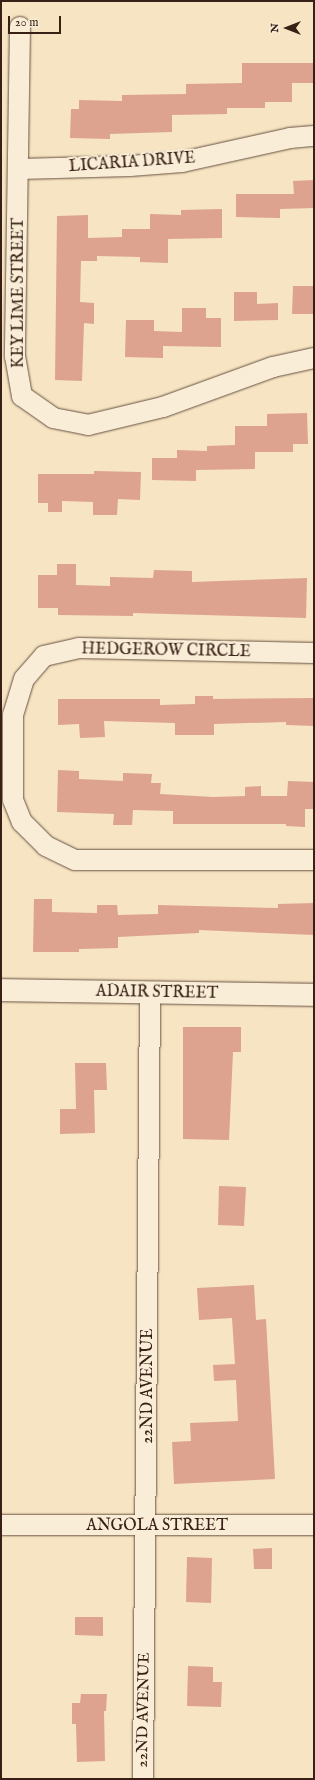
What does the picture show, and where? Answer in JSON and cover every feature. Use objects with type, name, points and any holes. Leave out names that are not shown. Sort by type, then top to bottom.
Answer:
[{"type":"street","name":"KEY LIME STREET","points":[[20,27],[20,169],[15,356],[22,396],[53,418],[88,425],[163,407],[272,367],[314,358]]},
{"type":"street","name":"LICARIA DRIVE","points":[[20,169],[130,166],[182,162],[290,138],[314,136]]},
{"type":"street","name":"HEDGEROW CIRCLE","points":[[314,654],[79,648],[44,656],[24,678],[13,714],[13,800],[22,822],[46,846],[75,860],[314,860]]},
{"type":"street","name":"ADAIR STREET","points":[[1,990],[314,995]]},
{"type":"street","name":"22ND AVENUE","points":[[143,1779],[147,1527],[150,993]]},
{"type":"street","name":"ANGOLA STREET","points":[[1,1525],[147,1527],[314,1525]]},
{"type":"building","points":[[242,63],[314,63],[314,83],[292,83],[292,102],[265,102],[265,108],[227,108],[227,114],[172,115],[172,132],[110,134],[110,139],[70,138],[71,109],[79,109],[79,100],[122,101],[122,95],[186,94],[186,84],[242,83]]},
{"type":"building","points":[[314,180],[314,208],[280,209],[280,218],[236,217],[236,194],[294,194],[293,181]]},
{"type":"building","points":[[222,209],[222,238],[168,239],[168,263],[140,262],[140,257],[97,256],[97,261],[81,261],[80,302],[94,303],[94,324],[84,323],[82,381],[55,380],[57,216],[88,215],[88,238],[122,237],[122,229],[150,229],[150,214],[181,215],[181,210]]},
{"type":"building","points":[[293,286],[314,286],[314,314],[292,314]]},
{"type":"building","points":[[234,292],[257,292],[257,304],[278,303],[278,320],[234,321]]},
{"type":"building","points":[[182,308],[206,308],[206,318],[221,318],[221,347],[163,346],[163,358],[125,357],[126,320],[154,320],[154,331],[182,332]]},
{"type":"building","points":[[307,413],[308,444],[293,444],[293,452],[255,452],[255,469],[196,470],[196,481],[152,480],[152,458],[177,458],[177,450],[207,451],[207,446],[235,445],[235,426],[267,426],[267,414]]},
{"type":"building","points":[[94,471],[141,472],[140,500],[118,499],[117,515],[93,515],[93,502],[62,501],[62,512],[48,512],[48,503],[38,503],[38,474],[94,474]]},
{"type":"building","points":[[57,564],[76,564],[76,585],[110,586],[110,577],[153,578],[154,570],[192,571],[192,582],[307,578],[306,618],[133,613],[133,616],[58,615],[58,608],[38,608],[38,575],[57,575]]},
{"type":"building","points":[[195,696],[213,696],[213,699],[314,698],[314,726],[286,725],[286,722],[214,724],[214,735],[175,735],[175,723],[104,721],[105,737],[80,738],[79,724],[58,725],[58,699],[160,699],[160,705],[195,704]]},
{"type":"building","points":[[58,770],[79,771],[79,779],[123,781],[123,773],[152,774],[151,783],[161,783],[160,794],[213,797],[245,796],[245,787],[261,786],[261,796],[287,796],[288,781],[314,782],[314,809],[305,809],[305,827],[286,826],[286,824],[173,824],[173,811],[133,810],[132,825],[113,825],[114,814],[57,812]]},
{"type":"building","points":[[34,899],[52,899],[52,912],[97,913],[97,905],[117,905],[118,915],[158,914],[158,905],[278,908],[278,904],[314,903],[314,935],[199,930],[199,933],[118,937],[118,948],[79,949],[79,952],[33,952]]},
{"type":"building","points":[[183,1027],[241,1027],[241,1052],[233,1052],[229,1140],[183,1139]]},
{"type":"building","points":[[75,1063],[106,1063],[107,1090],[94,1090],[95,1133],[60,1134],[60,1109],[76,1109]]},
{"type":"building","points":[[219,1186],[246,1187],[244,1226],[218,1225]]},
{"type":"building","points":[[254,1285],[256,1320],[266,1319],[275,1479],[174,1484],[172,1442],[191,1441],[190,1423],[238,1421],[236,1380],[214,1381],[213,1365],[235,1364],[232,1318],[199,1320],[197,1288]]},
{"type":"building","points":[[272,1548],[272,1569],[254,1569],[253,1549]]},
{"type":"building","points":[[187,1557],[212,1558],[211,1603],[186,1602]]},
{"type":"building","points":[[75,1617],[103,1617],[103,1636],[75,1635]]},
{"type":"building","points":[[188,1666],[213,1667],[213,1682],[222,1682],[221,1707],[187,1706]]},
{"type":"building","points":[[81,1694],[107,1694],[106,1711],[104,1711],[105,1761],[77,1762],[76,1724],[72,1724],[72,1703],[80,1703]]}]
